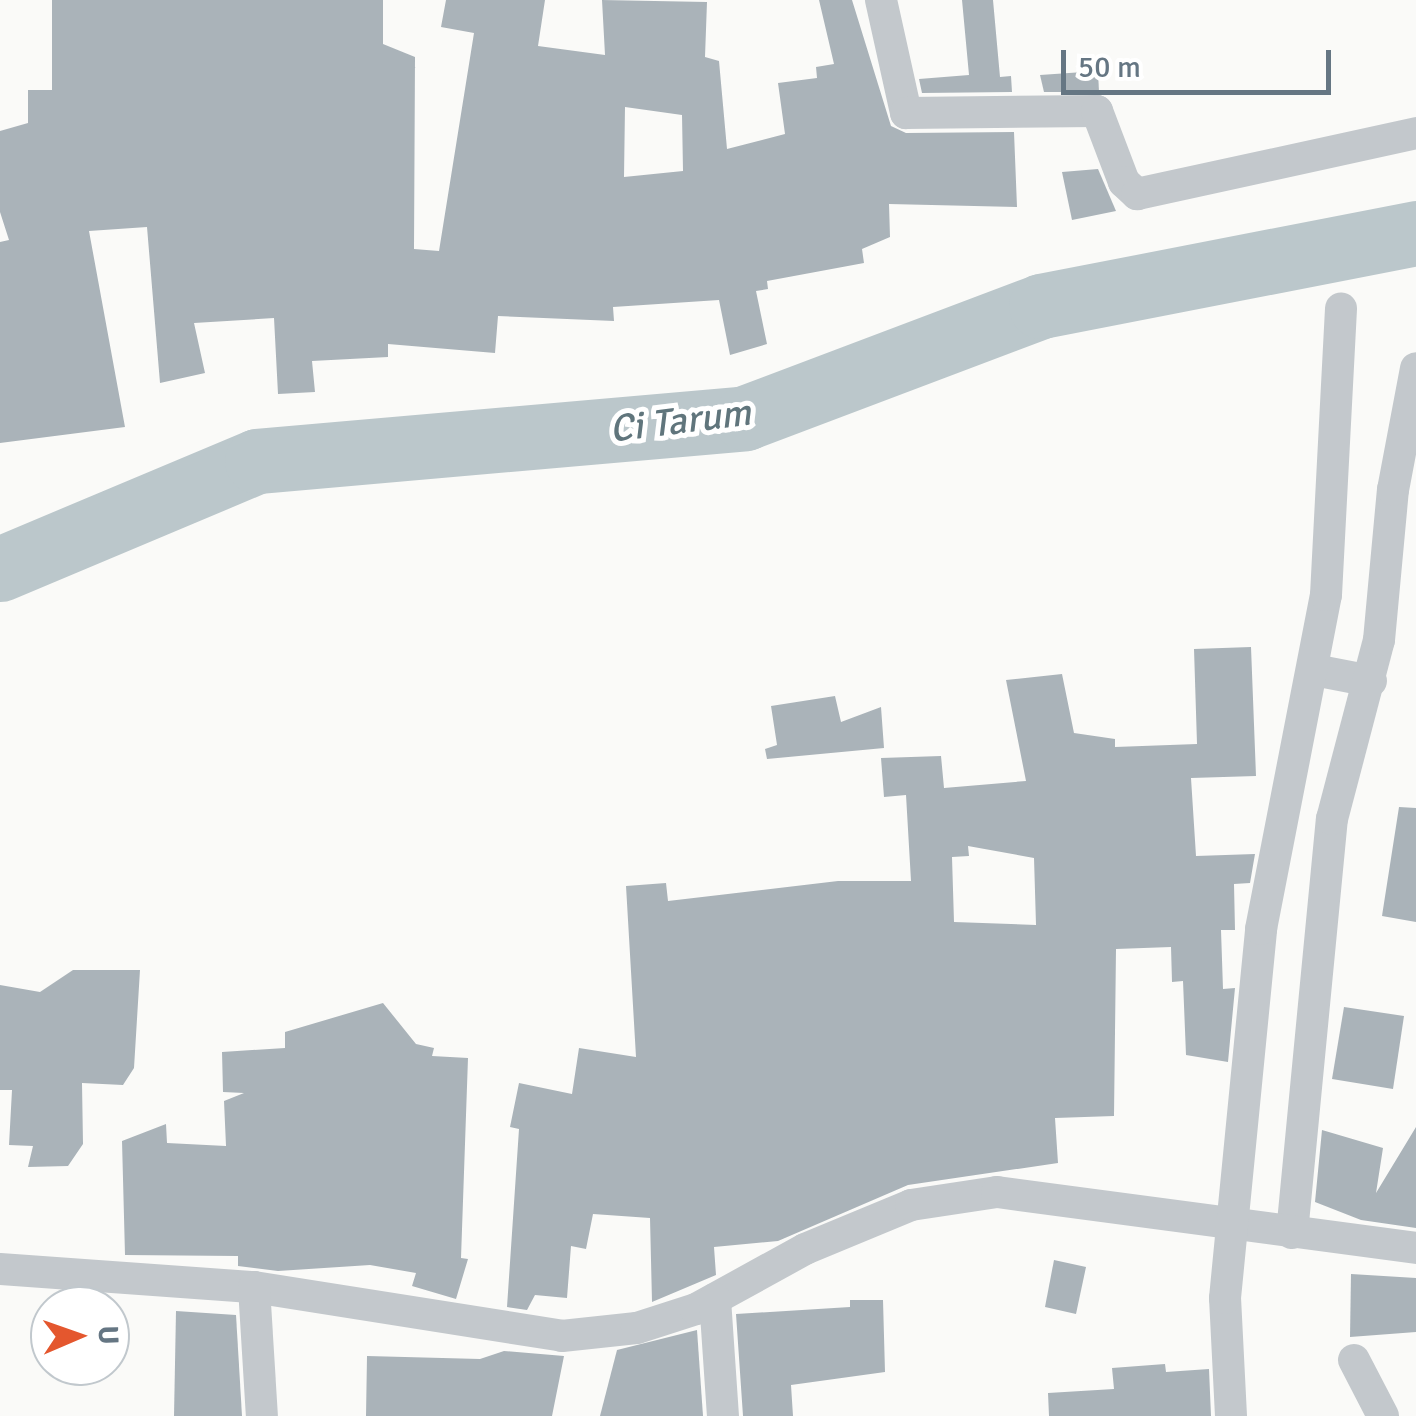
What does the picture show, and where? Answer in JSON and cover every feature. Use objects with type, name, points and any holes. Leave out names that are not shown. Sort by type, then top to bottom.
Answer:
[{"type":"street","points":[[881,0],[906,113],[1096,111],[1108,125],[1124,182],[1136,194],[1416,133]]},
{"type":"street","points":[[1231,1416],[1225,1298],[1238,1226],[1273,838],[1319,671],[1333,513],[1342,308]]},
{"type":"street","points":[[1288,1233],[1332,820],[1366,680],[1416,368]]},
{"type":"street","points":[[1319,671],[1366,680]]},
{"type":"street","points":[[0,1269],[254,1287],[562,1336],[637,1328],[715,1299],[911,1205],[997,1192],[1416,1248]]},
{"type":"street","points":[[254,1287],[262,1416]]},
{"type":"street","points":[[715,1299],[723,1416]]},
{"type":"street","points":[[1354,1360],[1383,1416]]},
{"type":"building","points":[[52,0],[383,0],[383,44],[415,57],[414,249],[439,251],[474,33],[441,27],[446,0],[545,0],[538,46],[605,55],[602,0],[707,2],[705,57],[719,61],[727,149],[785,134],[778,83],[817,78],[816,67],[834,64],[819,0],[852,0],[891,126],[906,133],[1014,132],[1017,207],[889,204],[890,237],[862,249],[864,263],[767,281],[768,289],[756,291],[767,344],[730,355],[719,300],[613,307],[614,321],[498,316],[495,353],[388,344],[388,357],[312,361],[315,392],[278,394],[274,318],[194,323],[205,373],[160,383],[147,227],[89,231],[125,427],[0,443],[0,242],[9,240],[0,212],[0,131],[28,123],[28,90],[52,90]],"holes":[[[625,107],[682,115],[683,171],[624,177]]]},
{"type":"building","points":[[962,0],[993,0],[1000,77],[1011,76],[1012,92],[922,93],[919,79],[969,75]]},
{"type":"building","points":[[1098,71],[1099,92],[1044,92],[1040,75]]},
{"type":"building","points":[[1098,169],[1116,211],[1072,220],[1062,172]]},
{"type":"building","points":[[1251,647],[1256,776],[1191,778],[1196,856],[1255,854],[1250,883],[1234,884],[1235,930],[1221,930],[1223,989],[1235,988],[1228,1062],[1186,1055],[1183,981],[1172,982],[1171,947],[1116,949],[1114,1116],[1055,1118],[1058,1163],[908,1185],[778,1241],[714,1247],[716,1275],[652,1302],[650,1218],[593,1214],[586,1249],[571,1246],[567,1298],[535,1295],[527,1310],[507,1307],[519,1129],[510,1127],[519,1083],[572,1094],[579,1048],[636,1057],[626,886],[666,883],[668,901],[838,881],[911,881],[906,795],[884,797],[881,758],[941,756],[944,788],[1026,781],[1006,680],[1062,674],[1074,733],[1115,739],[1115,747],[1197,744],[1194,649]],"holes":[[[968,846],[1034,858],[1036,925],[954,922],[952,857],[969,856]]]},
{"type":"building","points":[[835,696],[841,722],[881,707],[884,748],[767,759],[765,749],[777,745],[771,706]]},
{"type":"building","points":[[1399,807],[1416,808],[1416,922],[1382,916]]},
{"type":"building","points":[[73,970],[140,970],[134,1068],[123,1085],[82,1083],[83,1144],[68,1166],[28,1167],[33,1146],[9,1145],[12,1090],[0,1090],[0,985],[40,992]]},
{"type":"building","points":[[383,1003],[416,1044],[434,1048],[432,1056],[468,1058],[461,1258],[468,1259],[456,1299],[412,1286],[416,1273],[370,1265],[278,1271],[238,1266],[238,1256],[125,1255],[122,1141],[166,1124],[167,1143],[226,1146],[224,1101],[244,1093],[223,1092],[222,1052],[285,1048],[285,1032]]},
{"type":"building","points":[[1344,1007],[1404,1016],[1393,1089],[1332,1079]]},
{"type":"building","points":[[1416,1127],[1416,1228],[1361,1220],[1315,1202],[1322,1130],[1383,1148],[1376,1193]]},
{"type":"building","points":[[1054,1260],[1086,1267],[1076,1314],[1045,1307]]},
{"type":"building","points":[[1351,1274],[1416,1278],[1416,1332],[1350,1337]]},
{"type":"building","points":[[850,1300],[883,1300],[885,1372],[791,1385],[793,1416],[743,1416],[736,1314],[850,1307]]},
{"type":"building","points":[[176,1311],[236,1315],[242,1416],[174,1416]]},
{"type":"building","points":[[697,1330],[703,1416],[600,1416],[617,1350]]},
{"type":"building","points":[[504,1351],[564,1356],[552,1416],[366,1416],[367,1356],[480,1359]]},
{"type":"building","points":[[1165,1364],[1166,1372],[1209,1369],[1211,1416],[1049,1416],[1048,1393],[1114,1389],[1112,1368]]},
{"type":"waterway","name":"Ci Tarum","points":[[0,569],[257,461],[745,418],[1041,306],[1416,233]]}]
